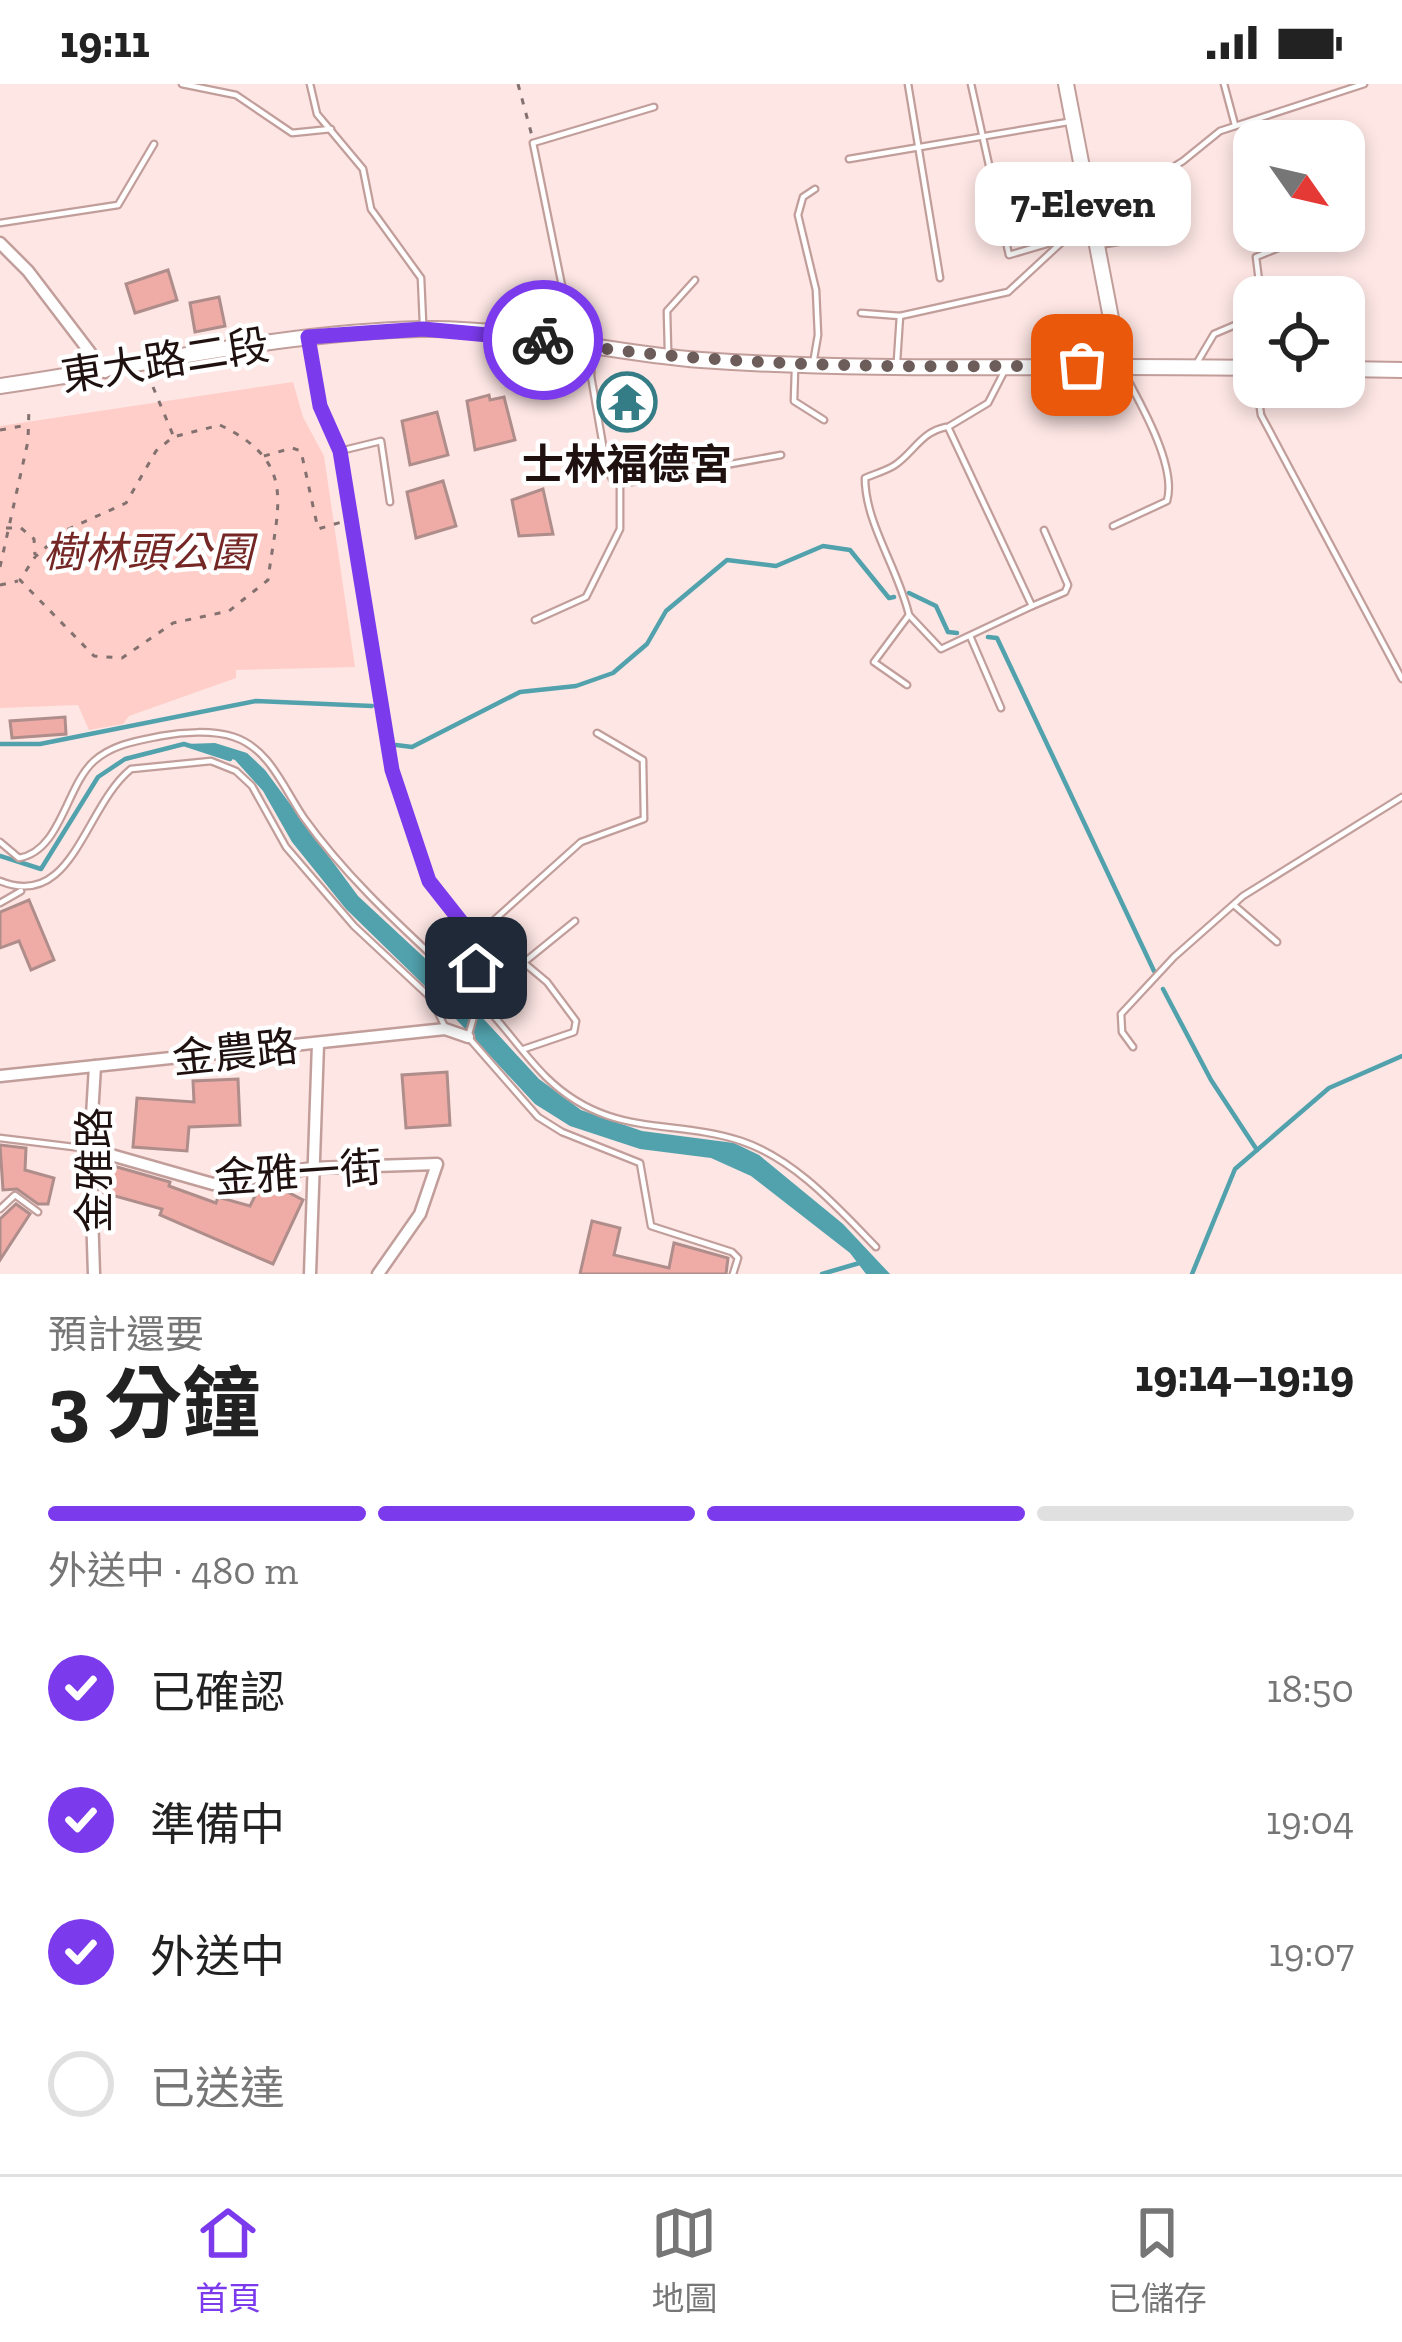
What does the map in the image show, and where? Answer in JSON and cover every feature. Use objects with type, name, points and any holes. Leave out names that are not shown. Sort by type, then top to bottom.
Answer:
[{"type":"main road","points":[[1066,84],[1120,365]]},
{"type":"main road","name":"東大路二段","points":[[0,386],[308,337],[423,329],[488,332],[669,357],[813,364],[1233,367]]},
{"type":"main road","points":[[1365,369],[1402,370]]},
{"type":"street","points":[[0,243],[28,271],[105,372]]},
{"type":"street","name":"金農路","points":[[0,1076],[445,1029],[468,1037]]},
{"type":"street","points":[[310,1274],[318,1044]]},
{"type":"street","name":"金雅路","points":[[94,1274],[90,1149],[95,1066]]},
{"type":"street","name":"金雅一街","points":[[90,1149],[213,1184],[313,1168],[437,1164],[420,1214],[377,1274]]},
{"type":"lane","points":[[182,84],[236,95],[292,134],[331,129]]},
{"type":"lane","points":[[310,84],[317,114],[363,169],[371,209],[382,229],[421,278],[423,329]]},
{"type":"lane","points":[[908,84],[940,278]]},
{"type":"lane","points":[[971,84],[1009,255],[1096,231],[1165,234]]},
{"type":"lane","points":[[1224,84],[1234,120]]},
{"type":"lane","points":[[1251,120],[1364,84]]},
{"type":"lane","points":[[575,345],[533,142],[654,107]]},
{"type":"lane","points":[[849,159],[1074,121]]},
{"type":"lane","points":[[1096,231],[1233,127]]},
{"type":"lane","points":[[0,223],[118,206],[154,144]]},
{"type":"lane","points":[[813,364],[818,335],[816,290],[798,214],[803,197],[815,189]]},
{"type":"lane","points":[[861,313],[900,316],[1008,292],[1066,238]]},
{"type":"lane","points":[[1258,276],[1256,256],[1266,252]]},
{"type":"lane","points":[[669,357],[667,311],[694,280]]},
{"type":"lane","points":[[897,367],[900,316]]},
{"type":"lane","points":[[1197,366],[1214,334],[1233,326]]},
{"type":"lane","points":[[308,337],[320,406],[340,451],[392,770],[429,881],[474,938],[478,999],[468,1037],[538,1117],[640,1163],[651,1226],[732,1252],[738,1258],[734,1274]]},
{"type":"lane","points":[[592,348],[591,376],[613,482],[781,455]]},
{"type":"lane","points":[[795,363],[794,401],[824,420]]},
{"type":"lane","points":[[1113,526],[1167,502],[1171,488],[1148,418],[1120,365]]},
{"type":"lane","points":[[1006,367],[988,403],[948,427],[933,430],[897,464],[865,478],[865,504],[899,575],[909,615],[941,649],[1065,592],[1068,585],[1044,530]]},
{"type":"lane","points":[[1260,408],[1402,679]]},
{"type":"lane","points":[[948,427],[1032,606]]},
{"type":"lane","points":[[340,451],[381,441],[391,502]]},
{"type":"lane","points":[[535,620],[586,596],[620,529],[620,484]]},
{"type":"lane","points":[[907,685],[874,662],[909,615]]},
{"type":"lane","points":[[970,636],[1000,708]]},
{"type":"lane","points":[[474,938],[581,842],[644,819],[643,760],[597,733]]},
{"type":"lane","points":[[0,842],[19,858],[41,847],[90,764],[114,746],[169,735],[233,736],[257,750],[277,772],[303,817],[367,895],[478,999],[549,1080],[583,1105],[643,1127],[739,1140],[766,1152],[836,1206],[876,1247]]},
{"type":"lane","points":[[0,903],[57,878],[102,798],[131,769],[211,761],[236,770],[251,786],[286,847],[354,926],[431,998],[445,1029]]},
{"type":"lane","points":[[1133,1047],[1122,1032],[1120,1013],[1174,957],[1234,905],[1402,797]]},
{"type":"lane","points":[[0,881],[22,891]]},
{"type":"lane","points":[[1234,905],[1277,942]]},
{"type":"lane","points":[[478,999],[575,921]]},
{"type":"lane","points":[[522,1050],[574,1032],[576,1021],[547,982],[523,962]]},
{"type":"lane","points":[[0,1138],[90,1149]]},
{"type":"lane","points":[[0,1209],[15,1196],[38,1212]]},
{"type":"path","points":[[518,84],[532,137]]},
{"type":"path","points":[[153,387],[173,437]]},
{"type":"path","points":[[0,565],[20,480],[29,406]]},
{"type":"path","points":[[0,430],[29,425]]},
{"type":"path","points":[[0,585],[20,580],[35,557],[64,531],[126,503],[156,451],[173,437],[220,425],[253,441],[279,482],[268,580],[229,611],[173,623],[122,658],[94,656],[20,580]]},
{"type":"path","points":[[263,456],[292,448],[302,451],[318,529],[351,519]]},
{"type":"path","points":[[6,528],[21,528],[34,539],[35,557]]},
{"type":"green space","name":"樹林頭公園","points":[[293,382],[303,417],[324,456],[355,667],[236,670],[236,678],[129,716],[123,724],[89,730],[78,705],[0,708],[0,426]]},
{"type":"water","points":[[215,743],[247,753],[265,770],[358,896],[442,974],[539,1079],[581,1110],[642,1131],[734,1143],[759,1155],[843,1224],[890,1274],[866,1274],[850,1253],[751,1176],[711,1158],[640,1149],[570,1126],[535,1104],[346,909],[292,842],[263,791],[235,760],[184,744]]},
{"type":"building","points":[[168,270],[177,300],[135,313],[126,284]]},
{"type":"building","points":[[553,286],[559,325],[539,327],[533,289]]},
{"type":"building","points":[[219,297],[225,326],[195,332],[190,303]]},
{"type":"building","points":[[489,395],[490,400],[504,397],[515,440],[475,450],[467,401]]},
{"type":"building","points":[[437,412],[448,455],[410,465],[402,421]]},
{"type":"building","points":[[443,481],[456,526],[416,538],[407,492]]},
{"type":"building","points":[[543,489],[553,534],[519,536],[512,500]]},
{"type":"building","points":[[65,717],[66,734],[12,738],[10,721]]},
{"type":"building","points":[[29,900],[54,960],[31,970],[19,941],[0,948],[0,912]]},
{"type":"building","points":[[447,1072],[450,1125],[406,1128],[402,1075]]},
{"type":"building","points":[[238,1079],[240,1125],[189,1127],[187,1151],[133,1147],[137,1098],[194,1102],[193,1081]]},
{"type":"building","points":[[0,1145],[26,1148],[25,1170],[54,1178],[48,1204],[38,1204],[17,1189],[3,1190]]},
{"type":"building","points":[[110,1165],[170,1182],[169,1186],[216,1203],[218,1197],[250,1206],[260,1186],[272,1184],[303,1200],[273,1264],[160,1215],[162,1209],[104,1193]]},
{"type":"building","points":[[16,1204],[30,1214],[0,1260],[0,1219]]},
{"type":"building","points":[[592,1221],[620,1228],[614,1255],[669,1268],[674,1243],[728,1258],[726,1274],[580,1274]]},
{"type":"waterway","points":[[396,745],[412,747],[520,692],[576,686],[613,673],[647,644],[666,611],[727,560],[776,566],[823,546],[850,550],[889,598],[894,597]]},
{"type":"waterway","points":[[909,593],[936,606],[948,632],[957,633]]},
{"type":"waterway","points":[[988,637],[997,638],[1154,971]]},
{"type":"waterway","points":[[0,744],[40,744],[256,701],[372,706]]},
{"type":"waterway","points":[[0,856],[41,869],[98,777],[125,759],[184,744],[230,759]]},
{"type":"waterway","points":[[1163,989],[1211,1080],[1257,1150]]},
{"type":"waterway","points":[[1192,1274],[1235,1169],[1329,1088],[1402,1056]]},
{"type":"waterway","points":[[822,1274],[863,1262]]},
{"type":"way so far","points":[[543,340],[704,360],[925,368],[1082,365]]},
{"type":"place","name":"7-Eleven","points":[[1082,365]]},
{"type":"place","name":"士林福德宮","points":[[627,402]]},
{"type":"route","points":[[476,968],[474,938],[429,881],[392,770],[340,451],[320,406],[308,337],[423,329],[543,340]]}]
